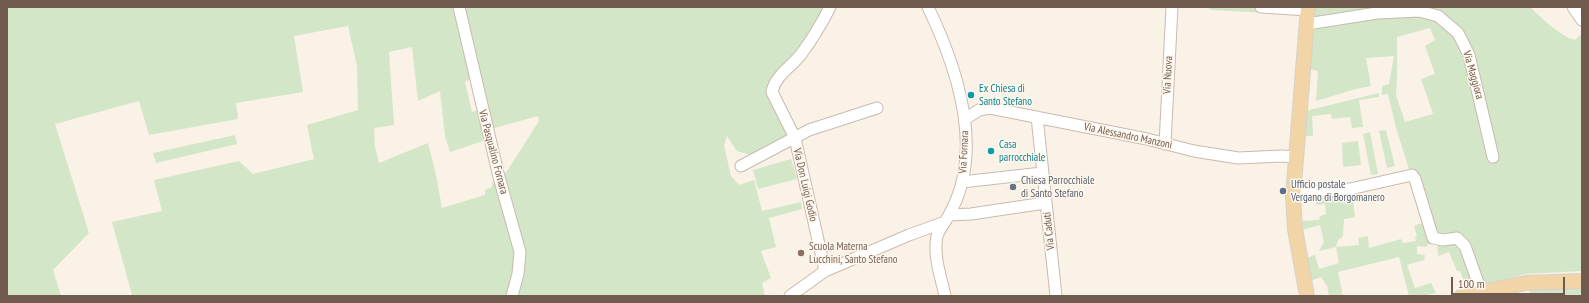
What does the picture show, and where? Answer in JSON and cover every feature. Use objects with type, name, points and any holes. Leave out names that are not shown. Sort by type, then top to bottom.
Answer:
[{"type":"main road","points":[[1307,293],[1295,229],[1293,190],[1308,8]]},
{"type":"main road","points":[[1462,296],[1526,283],[1582,281]]},
{"type":"street","name":"Via Pasqualino Fornara","points":[[459,7],[499,177],[520,252],[518,274],[512,296]]},
{"type":"street","points":[[741,166],[795,138],[772,92],[774,84],[802,53],[819,29],[830,7]]},
{"type":"street","points":[[930,12],[941,7]]},
{"type":"street","name":"Via Nuova","points":[[1165,144],[1172,7]]},
{"type":"street","points":[[1261,7],[1308,8]]},
{"type":"street","points":[[1573,7],[1578,11],[1582,20]]},
{"type":"street","name":"Via Fornara","points":[[930,12],[954,72],[965,119],[965,168],[962,182],[938,235],[936,256],[945,296]]},
{"type":"street","name":"Via Maggiora","points":[[1307,24],[1376,12],[1419,12],[1438,16],[1458,33],[1469,55],[1493,157]]},
{"type":"street","name":"Via Don Luigi Godio","points":[[825,270],[795,138],[808,128],[877,108]]},
{"type":"street","name":"Via Alessandro Manzoni","points":[[965,119],[979,110],[990,108],[1194,151],[1238,158],[1282,156],[1295,157]]},
{"type":"street","name":"Via Caduti","points":[[1037,117],[1056,296]]},
{"type":"street","points":[[962,182],[1042,173]]},
{"type":"street","points":[[1293,190],[1328,191],[1350,189],[1412,175],[1415,179],[1433,238],[1443,240],[1457,238],[1465,246],[1481,291]]},
{"type":"street","points":[[790,296],[825,270],[947,218],[1046,203]]},
{"type":"green space","points":[[7,7],[827,7],[817,28],[771,82],[791,135],[754,156],[737,151],[727,136],[724,145],[731,176],[739,185],[754,180],[762,211],[801,202],[802,209],[769,218],[776,247],[761,251],[771,278],[762,283],[765,296],[128,296],[132,295],[112,222],[162,211],[154,180],[239,161],[253,174],[314,159],[307,125],[358,110],[357,66],[348,26],[294,36],[303,92],[236,103],[238,119],[149,135],[139,101],[55,124],[89,233],[53,270],[61,296],[7,296]],"holes":[[[412,47],[418,101],[440,91],[445,136],[450,152],[486,140],[478,110],[472,112],[465,82],[473,78],[491,129],[538,116],[539,121],[502,179],[492,183],[492,187],[485,190],[485,195],[442,208],[428,143],[379,163],[375,147],[374,128],[394,125],[389,52]]]},
{"type":"green space","points":[[1206,7],[1302,7],[1302,15],[1212,10]]},
{"type":"green space","points":[[1314,7],[1530,7],[1551,26],[1569,38],[1575,40],[1580,35],[1582,37],[1582,271],[1526,274],[1467,290],[1460,271],[1457,271],[1449,252],[1438,256],[1437,241],[1429,240],[1429,244],[1426,247],[1417,246],[1417,254],[1425,255],[1424,260],[1407,265],[1415,288],[1431,283],[1436,293],[1422,296],[1409,296],[1399,257],[1338,272],[1343,296],[1329,296],[1327,286],[1321,277],[1310,281],[1306,258],[1315,255],[1319,269],[1339,263],[1336,247],[1359,245],[1358,238],[1368,236],[1369,248],[1401,239],[1403,243],[1416,241],[1415,236],[1417,236],[1414,226],[1425,222],[1395,124],[1388,94],[1382,95],[1382,86],[1389,84],[1394,56],[1366,58],[1371,86],[1316,101],[1318,71],[1309,69]],"holes":[[[1430,28],[1435,40],[1425,46],[1435,74],[1421,79],[1433,114],[1405,122],[1396,95],[1397,37]]]},
{"type":"green space","points":[[1379,93],[1379,97],[1359,100],[1363,127],[1352,128],[1350,117],[1332,119],[1331,114],[1312,116],[1313,136],[1304,136],[1305,111]]},
{"type":"green space","points":[[1386,130],[1395,166],[1387,168],[1379,131]]},
{"type":"green space","points":[[1370,132],[1378,174],[1371,175],[1363,134]]},
{"type":"green space","points":[[235,135],[237,144],[156,163],[153,153]]},
{"type":"green space","points":[[1358,141],[1361,165],[1343,167],[1342,143]]},
{"type":"green space","points":[[791,159],[797,179],[758,189],[753,170]]},
{"type":"green space","points":[[1352,191],[1355,217],[1344,219],[1343,236],[1338,240],[1336,247],[1319,251],[1324,242],[1320,225],[1302,230],[1300,221],[1319,220],[1320,216],[1326,214],[1325,204],[1316,205],[1315,198],[1311,198],[1310,192]]},
{"type":"green space","points":[[1582,288],[1582,296],[1530,296],[1529,292],[1532,290]]},
{"type":"place","name":"Ex Chiesa di Santo Stefano","points":[[971,95]]},
{"type":"place","name":"Casa parrocchiale","points":[[991,151]]},
{"type":"place","name":"Chiesa Parrocchiale di Santo Stefano","points":[[1013,187]]},
{"type":"place","name":"Ufficio postale Vergano di Borgomanero","points":[[1283,191]]},
{"type":"place","name":"Scuola Materna Lucchini, Santo Stefano","points":[[801,253]]}]
